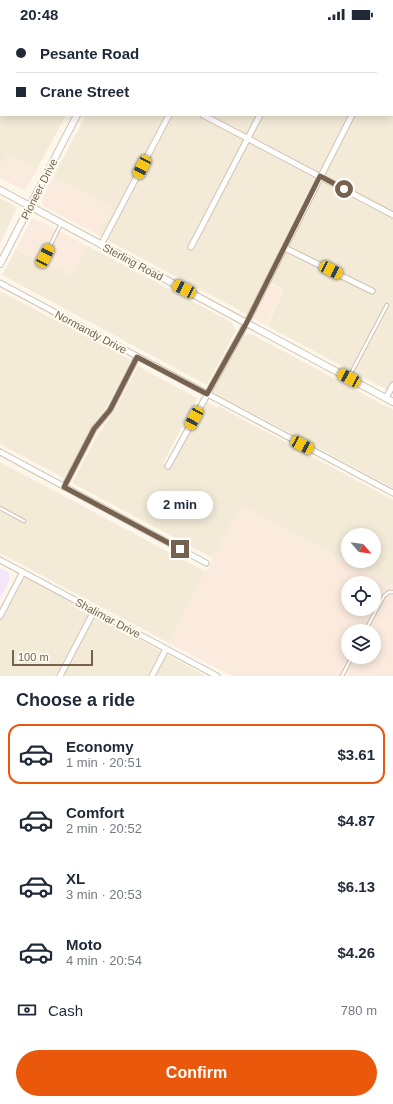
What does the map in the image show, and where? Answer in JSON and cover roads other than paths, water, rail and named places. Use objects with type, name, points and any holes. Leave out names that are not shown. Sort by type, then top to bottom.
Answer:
[{"type":"street","name":"Pioneer Drive","points":[[0,264],[76,116]]},
{"type":"street","points":[[101,245],[168,116]]},
{"type":"street","points":[[205,116],[393,214]]},
{"type":"street","points":[[191,247],[260,116]]},
{"type":"street","points":[[168,466],[247,322],[351,116]]},
{"type":"street","name":"Sterling Road","points":[[0,190],[393,402]]},
{"type":"street","points":[[285,248],[372,291]]},
{"type":"street","name":"Normandy Drive","points":[[0,283],[393,493]]},
{"type":"street","points":[[64,487],[94,429],[110,410],[137,357]]},
{"type":"street","points":[[386,398],[393,385]]},
{"type":"street","points":[[0,452],[206,563]]},
{"type":"street","name":"Shalimar Drive","points":[[0,560],[217,676]]},
{"type":"street","points":[[0,616],[23,572]]},
{"type":"street","points":[[60,676],[94,611]]},
{"type":"street","points":[[152,676],[166,649]]},
{"type":"lane","points":[[45,256],[61,224]]},
{"type":"lane","points":[[349,378],[387,305]]},
{"type":"lane","points":[[0,508],[24,521]]},
{"type":"lane","points":[[369,624],[384,596],[388,592],[393,592]]},
{"type":"lane","points":[[342,676],[348,664]]}]
